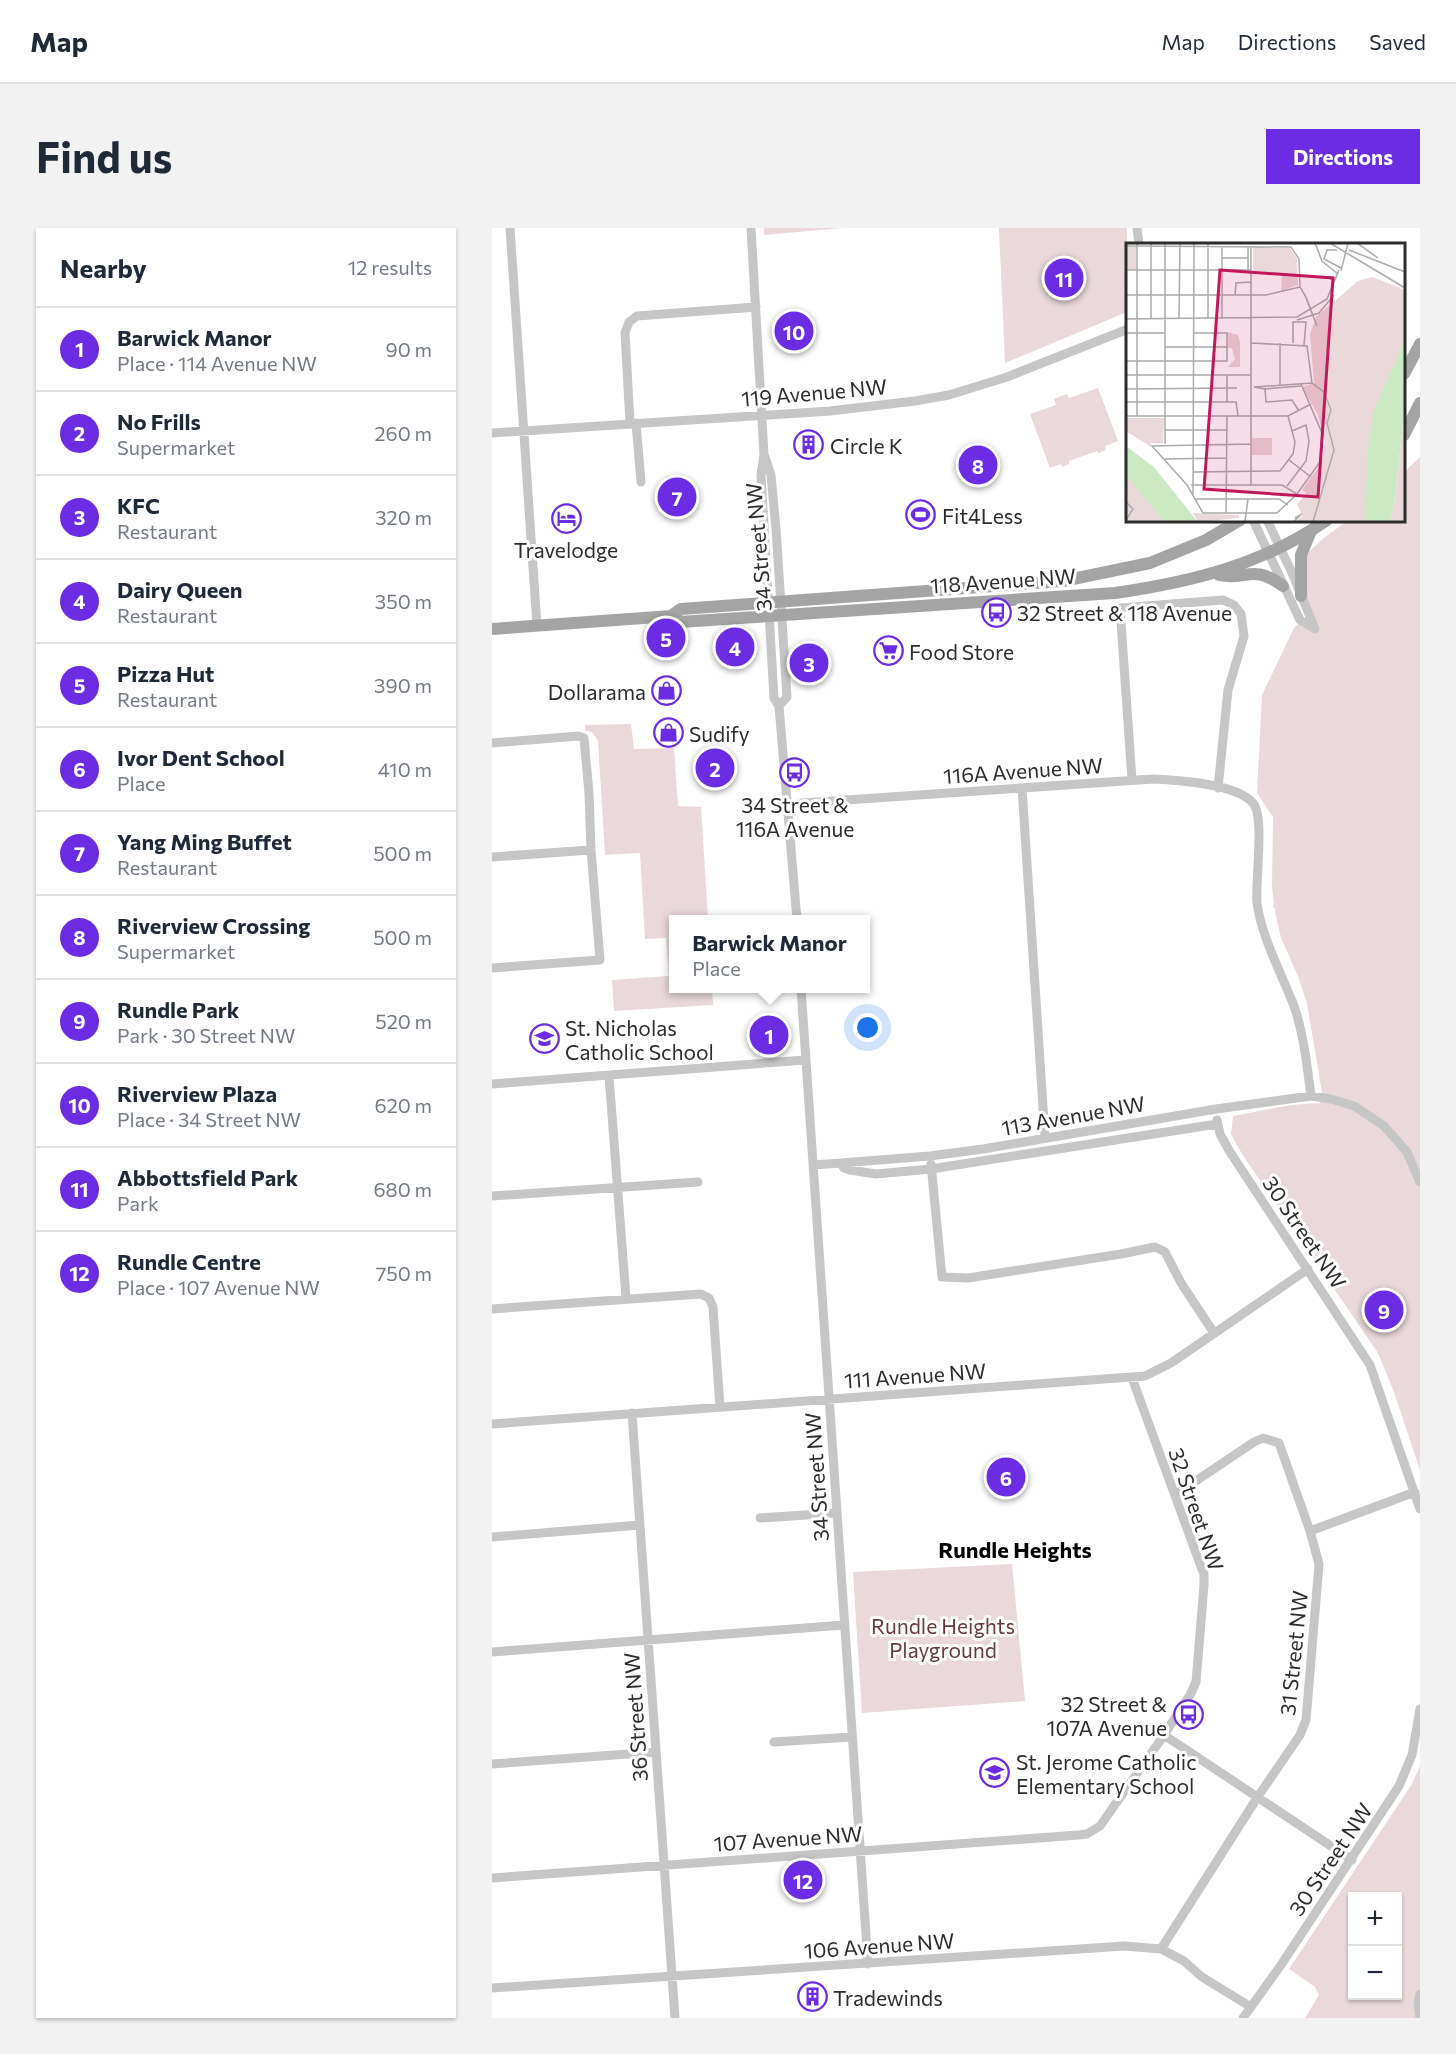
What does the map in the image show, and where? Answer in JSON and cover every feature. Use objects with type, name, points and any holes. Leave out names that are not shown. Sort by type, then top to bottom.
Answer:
[{"type":"main road","points":[[1405,372],[1420,344]]},
{"type":"main road","points":[[1405,433],[1420,403]]},
{"type":"main road","points":[[1206,540],[1223,522]]},
{"type":"main road","name":"118 Avenue NW","points":[[492,629],[670,616],[681,609],[1063,581],[1150,563],[1206,540],[1237,522]]},
{"type":"main road","name":"118 Avenue NW","points":[[670,616],[679,622],[1114,592],[1173,584],[1213,573],[1275,551],[1324,522]]},
{"type":"main road","points":[[1301,596],[1301,555],[1311,531]]},
{"type":"main road","points":[[1213,573],[1223,576],[1259,573],[1283,586]]},
{"type":"street","points":[[510,228],[537,626]]},
{"type":"street","name":"34 Street NW","points":[[751,228],[764,455],[760,475],[767,602],[774,698],[780,706],[796,915]]},
{"type":"street","points":[[1137,228],[1139,243]]},
{"type":"street","points":[[641,482],[625,333],[629,322],[638,316],[756,307]]},
{"type":"street","name":"119 Avenue NW","points":[[492,433],[857,409],[949,395],[1007,377],[1126,330]]},
{"type":"street","name":"34 Street NW","points":[[764,455],[771,475],[782,615],[787,697],[780,706]]},
{"type":"street","points":[[1254,522],[1275,551],[1301,596],[1315,629],[1300,620],[1283,586],[1275,551],[1268,522]]},
{"type":"street","points":[[1132,780],[1120,608],[1223,600],[1234,605],[1241,614],[1244,636],[1228,690],[1218,788]]},
{"type":"street","points":[[492,742],[578,736],[584,738],[600,960],[492,968]]},
{"type":"street","name":"116A Avenue NW","points":[[788,804],[1132,780],[1181,780],[1242,795],[1255,805],[1259,821],[1257,904],[1269,946],[1299,1024],[1311,1096]]},
{"type":"street","points":[[1022,788],[1045,1137]]},
{"type":"street","points":[[492,857],[591,850]]},
{"type":"street","name":"34 Street NW","points":[[801,993],[868,1964]]},
{"type":"street","points":[[492,1083],[806,1060]]},
{"type":"street","points":[[609,1076],[626,1299]]},
{"type":"street","name":"113 Avenue NW","points":[[813,1165],[930,1156],[983,1149],[1216,1109],[1311,1096],[1354,1106],[1384,1126],[1407,1152],[1420,1182]]},
{"type":"street","name":"30 Street NW","points":[[1216,1109],[1217,1124],[1230,1152],[1370,1365],[1420,1509]]},
{"type":"street","name":"113 Avenue NW","points":[[841,1163],[844,1168],[850,1170],[876,1174],[931,1169],[1217,1124]]},
{"type":"street","points":[[930,1156],[942,1277],[968,1278],[1155,1247],[1165,1252],[1181,1283],[1214,1333]]},
{"type":"street","points":[[492,1196],[698,1182]]},
{"type":"street","name":"111 Avenue NW","points":[[492,1424],[1132,1378],[1157,1371],[1308,1269]]},
{"type":"street","points":[[492,1309],[701,1294],[709,1298],[713,1306],[720,1407]]},
{"type":"street","name":"32 Street NW","points":[[1087,1834],[1105,1822],[1190,1695],[1196,1682],[1204,1574],[1132,1378]]},
{"type":"street","name":"36 Street NW","points":[[632,1413],[675,2018]]},
{"type":"street","name":"31 Street NW","points":[[1161,1949],[1300,1735],[1306,1720],[1319,1564],[1280,1443],[1263,1438],[1254,1442],[1175,1495]]},
{"type":"street","points":[[1310,1531],[1415,1492]]},
{"type":"street","points":[[760,1518],[836,1513]]},
{"type":"street","points":[[492,1536],[640,1525]]},
{"type":"street","points":[[492,1652],[844,1625]]},
{"type":"street","name":"30 Street NW","points":[[1243,2018],[1352,1860],[1404,1776],[1416,1742],[1420,1709]]},
{"type":"street","points":[[1164,1735],[1352,1860]]},
{"type":"street","points":[[774,1742],[852,1737]]},
{"type":"street","points":[[492,1764],[656,1752]]},
{"type":"street","name":"107 Avenue NW","points":[[492,1878],[1087,1834]]},
{"type":"street","name":"106 Avenue NW","points":[[492,1988],[1124,1946],[1161,1949],[1184,1961],[1202,1977],[1251,2007]]},
{"type":"street","points":[[1420,1994],[1418,2003],[1420,2018]]},
{"type":"green space","points":[[764,228],[843,228],[764,235]]},
{"type":"green space","points":[[999,228],[1127,228],[1126,312],[1005,363]]},
{"type":"green space","points":[[1098,388],[1118,441],[1105,446],[1106,450],[1069,461],[1069,464],[1062,467],[1061,464],[1050,468],[1030,414],[1056,405],[1054,399],[1067,394],[1069,398]]},
{"type":"green space","points":[[1420,457],[1420,1470],[1394,1392],[1378,1353],[1242,1154],[1231,1134],[1233,1116],[1291,1105],[1320,1103],[1322,1092],[1307,1004],[1298,976],[1281,938],[1273,907],[1273,817],[1257,793],[1262,695],[1294,628],[1307,615],[1304,556],[1346,522],[1405,522],[1405,471]]},
{"type":"green space","points":[[631,724],[634,749],[674,748],[678,806],[701,807],[708,915],[669,915],[669,976],[666,938],[645,939],[640,853],[605,855],[598,741],[592,732],[585,730],[585,725]]},
{"type":"green space","points":[[669,976],[669,993],[712,993],[713,1005],[614,1011],[612,980]]},
{"type":"green space","name":"Rundle Heights Playground","points":[[1012,1564],[1025,1701],[862,1713],[853,1572]]},
{"type":"green space","points":[[1420,1766],[1420,2018],[1305,2018],[1319,1995],[1315,1987],[1289,1969],[1412,1784]]},
{"type":"place","name":"Abbottsfield Park","points":[[1064,278]]},
{"type":"place","name":"Riverview Plaza","points":[[794,331]]},
{"type":"place","name":"Circle K","points":[[809,445]]},
{"type":"place","name":"Riverview Crossing","points":[[978,465]]},
{"type":"place","name":"Yang Ming Buffet","points":[[677,497]]},
{"type":"place","name":"Fit4Less","points":[[921,515]]},
{"type":"place","name":"Travelodge","points":[[566,518]]},
{"type":"place","name":"32 Street & 118 Avenue","points":[[996,612]]},
{"type":"place","name":"Pizza Hut","points":[[666,638]]},
{"type":"place","name":"Dairy Queen","points":[[735,647]]},
{"type":"place","name":"Food Store","points":[[888,651]]},
{"type":"place","name":"KFC","points":[[809,663]]},
{"type":"place","name":"Dollarama","points":[[667,691]]},
{"type":"place","name":"Sudify","points":[[668,733]]},
{"type":"place","name":"No Frills","points":[[715,768]]},
{"type":"place","name":"34 Street & 116A Avenue","points":[[795,773]]},
{"type":"place","name":"Barwick Manor","points":[[769,1035]]},
{"type":"place","name":"St. Nicholas Catholic School","points":[[544,1039]]},
{"type":"place","name":"Rundle Park","points":[[1384,1310]]},
{"type":"place","name":"Ivor Dent School","points":[[1006,1477]]},
{"type":"place","name":"32 Street & 107A Avenue","points":[[1188,1715]]},
{"type":"place","name":"St. Jerome Catholic Elementary School","points":[[995,1773]]},
{"type":"place","name":"Rundle Centre","points":[[803,1880]]},
{"type":"place","name":"Tradewinds","points":[[812,1997]]},
{"type":"district","name":"Rundle Heights","points":[[1015,1549]]}]
